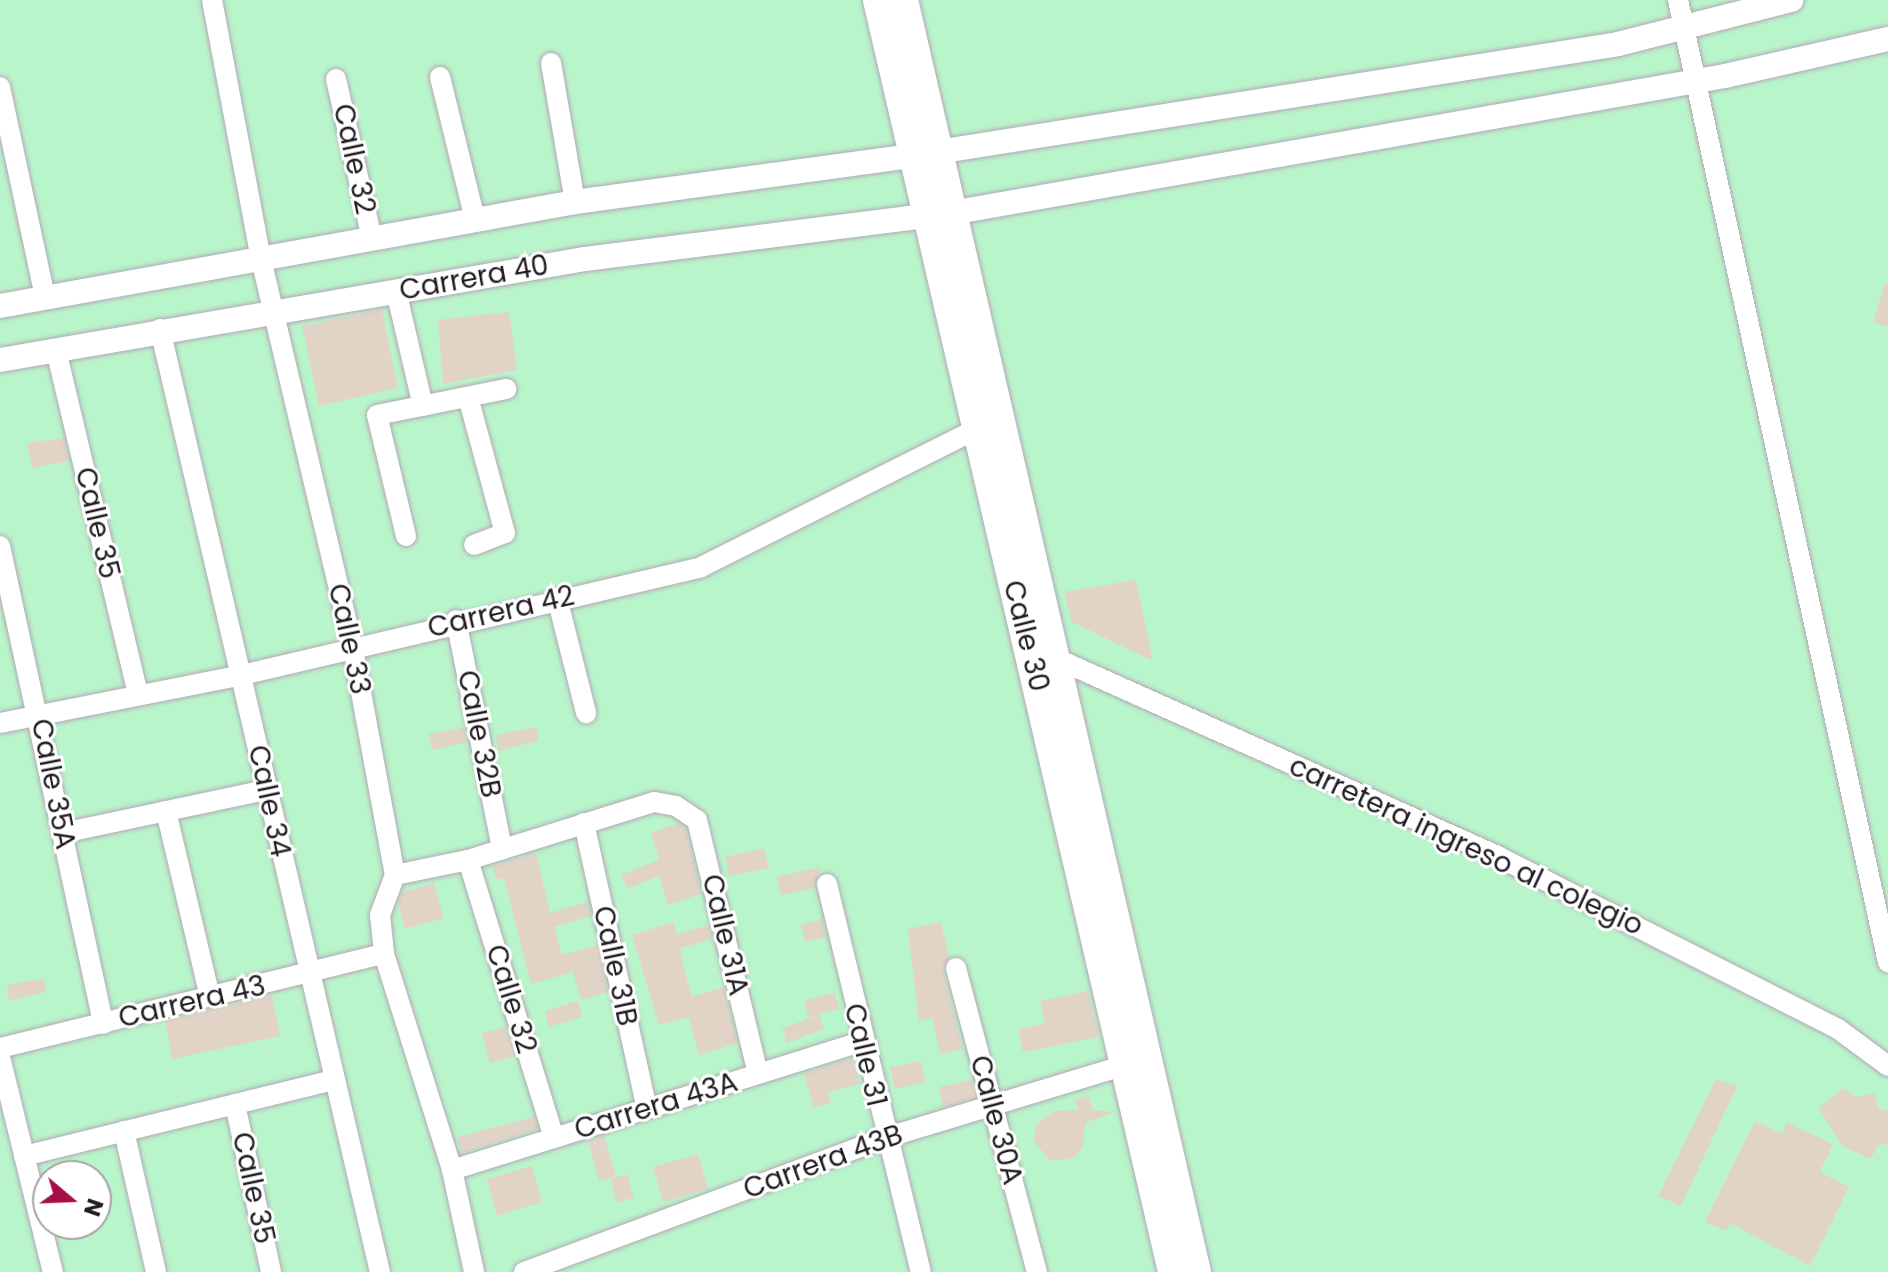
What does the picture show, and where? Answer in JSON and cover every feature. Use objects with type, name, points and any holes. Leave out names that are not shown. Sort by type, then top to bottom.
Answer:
[{"type":"main road","name":"Calle 30","points":[[877,0],[925,154],[951,213],[1126,1065],[1172,1272]]},
{"type":"main road","name":"Calle 30","points":[[904,0],[925,154],[923,214],[976,429],[1041,656],[1197,1272]]},
{"type":"street","name":"Calle 33","points":[[212,0],[261,259],[353,649],[395,875]]},
{"type":"street","points":[[1678,0],[1888,962]]},
{"type":"street","points":[[0,306],[575,202],[925,154],[1618,44],[1791,0]]},
{"type":"street","name":"Carrera 40","points":[[0,360],[160,329],[396,291],[923,214],[951,213],[1696,81],[1888,39]]},
{"type":"street","points":[[551,63],[575,202]]},
{"type":"street","points":[[440,77],[475,220]]},
{"type":"street","name":"Calle 32","points":[[336,79],[372,239]]},
{"type":"street","points":[[0,87],[45,297]]},
{"type":"street","points":[[396,291],[423,406]]},
{"type":"street","name":"Calle 34","points":[[160,329],[242,675],[308,976],[380,1272]]},
{"type":"street","name":"Calle 35","points":[[56,350],[138,695]]},
{"type":"street","points":[[406,536],[377,415],[506,389]]},
{"type":"street","points":[[468,397],[505,533],[474,545]]},
{"type":"street","name":"Carrera 42","points":[[0,723],[242,675],[353,649],[456,620],[701,567],[976,429]]},
{"type":"street","name":"Calle 35A","points":[[0,546],[40,715],[103,1024]]},
{"type":"street","points":[[557,598],[586,713]]},
{"type":"street","name":"Calle 32B","points":[[456,620],[502,849]]},
{"type":"street","name":"carretera ingreso al colegio","points":[[1041,656],[1499,857],[1838,1029],[1886,1060]]},
{"type":"street","points":[[63,833],[266,790]]},
{"type":"street","name":"Calle 31A","points":[[584,823],[654,802],[676,806],[697,820],[758,1074]]},
{"type":"street","points":[[166,811],[210,997]]},
{"type":"street","points":[[474,1272],[452,1170],[384,954],[380,915],[395,875],[468,860],[584,823]]},
{"type":"street","name":"Calle 31B","points":[[584,823],[647,1109]]},
{"type":"street","name":"Calle 32","points":[[468,860],[554,1138]]},
{"type":"street","name":"Calle 31","points":[[827,884],[860,1042],[921,1272]]},
{"type":"street","name":"Carrera 43","points":[[0,1048],[308,976],[384,954]]},
{"type":"street","name":"Calle 30A","points":[[956,968],[1037,1272]]},
{"type":"street","name":"Carrera 43A","points":[[452,1170],[860,1042]]},
{"type":"street","points":[[0,1057],[53,1272]]},
{"type":"street","name":"Carrera 43B","points":[[524,1272],[885,1138],[1126,1065]]},
{"type":"street","points":[[24,1156],[334,1080]]},
{"type":"street","name":"Calle 35","points":[[235,1104],[271,1272]]},
{"type":"street","points":[[124,1131],[156,1272]]},
{"type":"green space","points":[[0,0],[1888,0],[1888,1272],[0,1272]]},
{"type":"building","points":[[1885,283],[1888,283],[1888,327],[1873,322]]},
{"type":"building","points":[[382,309],[398,388],[319,406],[302,326]]},
{"type":"building","points":[[509,312],[517,370],[443,384],[438,320]]},
{"type":"building","points":[[64,438],[69,461],[32,468],[27,443]]},
{"type":"building","points":[[1136,580],[1153,661],[1072,622],[1064,592]]},
{"type":"building","points":[[536,727],[539,741],[498,751],[496,735]]},
{"type":"building","points":[[464,728],[467,742],[432,750],[429,734]]},
{"type":"building","points":[[678,823],[686,828],[701,894],[668,905],[659,876],[627,889],[621,875],[659,860],[651,833]]},
{"type":"building","points":[[764,848],[769,868],[729,876],[725,857]]},
{"type":"building","points":[[536,853],[550,913],[588,902],[591,916],[554,927],[562,955],[598,945],[608,992],[581,1000],[573,972],[531,984],[504,878],[496,880],[493,866]]},
{"type":"building","points":[[820,867],[815,888],[781,895],[777,877]]},
{"type":"building","points":[[434,883],[444,918],[405,929],[398,904],[402,892]]},
{"type":"building","points":[[822,919],[826,937],[805,942],[801,925]]},
{"type":"building","points":[[673,922],[677,934],[709,925],[712,939],[681,948],[683,966],[692,997],[724,987],[737,1043],[699,1055],[689,1017],[659,1025],[632,935]]},
{"type":"building","points":[[941,922],[949,957],[943,971],[963,1049],[940,1054],[932,1018],[919,1021],[908,929]]},
{"type":"building","points":[[44,978],[46,992],[9,1001],[7,985]]},
{"type":"building","points":[[1088,991],[1099,1037],[1023,1052],[1018,1029],[1045,1024],[1040,1001]]},
{"type":"building","points":[[835,993],[839,1009],[808,1017],[805,1000]]},
{"type":"building","points":[[272,995],[280,1036],[172,1059],[165,1021]]},
{"type":"building","points":[[578,1001],[582,1017],[549,1027],[545,1011]]},
{"type":"building","points":[[819,1014],[824,1029],[787,1043],[782,1029]]},
{"type":"building","points":[[506,1027],[515,1056],[490,1063],[482,1033]]},
{"type":"building","points":[[853,1058],[860,1084],[828,1092],[831,1102],[814,1108],[804,1074]]},
{"type":"building","points":[[921,1061],[925,1082],[895,1089],[890,1067]]},
{"type":"building","points":[[1716,1079],[1737,1086],[1681,1206],[1658,1196]]},
{"type":"building","points":[[972,1080],[977,1097],[943,1107],[939,1087]]},
{"type":"building","points":[[1843,1088],[1858,1097],[1874,1093],[1878,1108],[1888,1111],[1888,1144],[1879,1145],[1870,1159],[1842,1146],[1819,1108]]},
{"type":"building","points":[[1088,1095],[1093,1110],[1115,1112],[1085,1123],[1083,1147],[1072,1159],[1049,1160],[1034,1141],[1036,1125],[1054,1111],[1079,1110],[1075,1100]]},
{"type":"building","points":[[534,1117],[538,1129],[462,1153],[457,1137]]},
{"type":"building","points":[[1755,1121],[1782,1134],[1787,1123],[1833,1144],[1820,1172],[1849,1187],[1810,1266],[1730,1223],[1726,1231],[1705,1222]]},
{"type":"building","points":[[604,1136],[616,1176],[599,1181],[588,1141]]},
{"type":"building","points":[[698,1154],[708,1189],[663,1202],[653,1167]]},
{"type":"building","points":[[532,1166],[542,1202],[497,1216],[487,1179]]},
{"type":"building","points":[[627,1174],[634,1198],[617,1202],[610,1179]]}]
